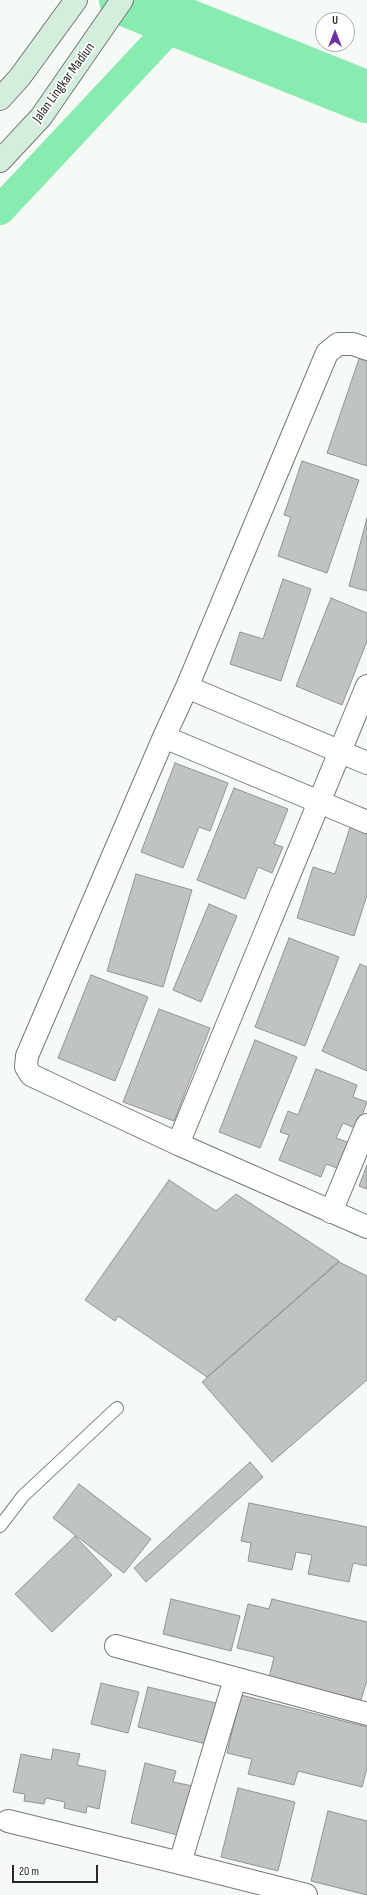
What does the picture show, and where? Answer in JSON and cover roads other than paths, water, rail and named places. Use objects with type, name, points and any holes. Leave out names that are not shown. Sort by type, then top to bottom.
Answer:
[{"type":"main road","points":[[0,99],[20,77],[76,0]]},
{"type":"main road","name":"Jalan Lingkar Madiun","points":[[0,162],[41,117],[122,0]]},
{"type":"street","points":[[367,349],[353,344],[338,344],[327,353],[187,687],[164,737],[27,1056],[26,1067],[31,1075],[178,1144],[367,1228]]},
{"type":"street","points":[[178,1144],[367,686]]},
{"type":"street","points":[[187,687],[367,762]]},
{"type":"street","points":[[164,737],[367,822]]},
{"type":"street","points":[[331,1212],[367,1125]]},
{"type":"street","points":[[116,1646],[367,1714]]},
{"type":"street","points":[[180,1862],[235,1679]]},
{"type":"street","points":[[8,1821],[180,1862],[306,1895]]},
{"type":"lane","points":[[0,1526],[23,1496],[117,1408]]},
{"type":"waterway","points":[[125,0],[367,97]]},
{"type":"waterway","points":[[0,210],[176,22]]}]
